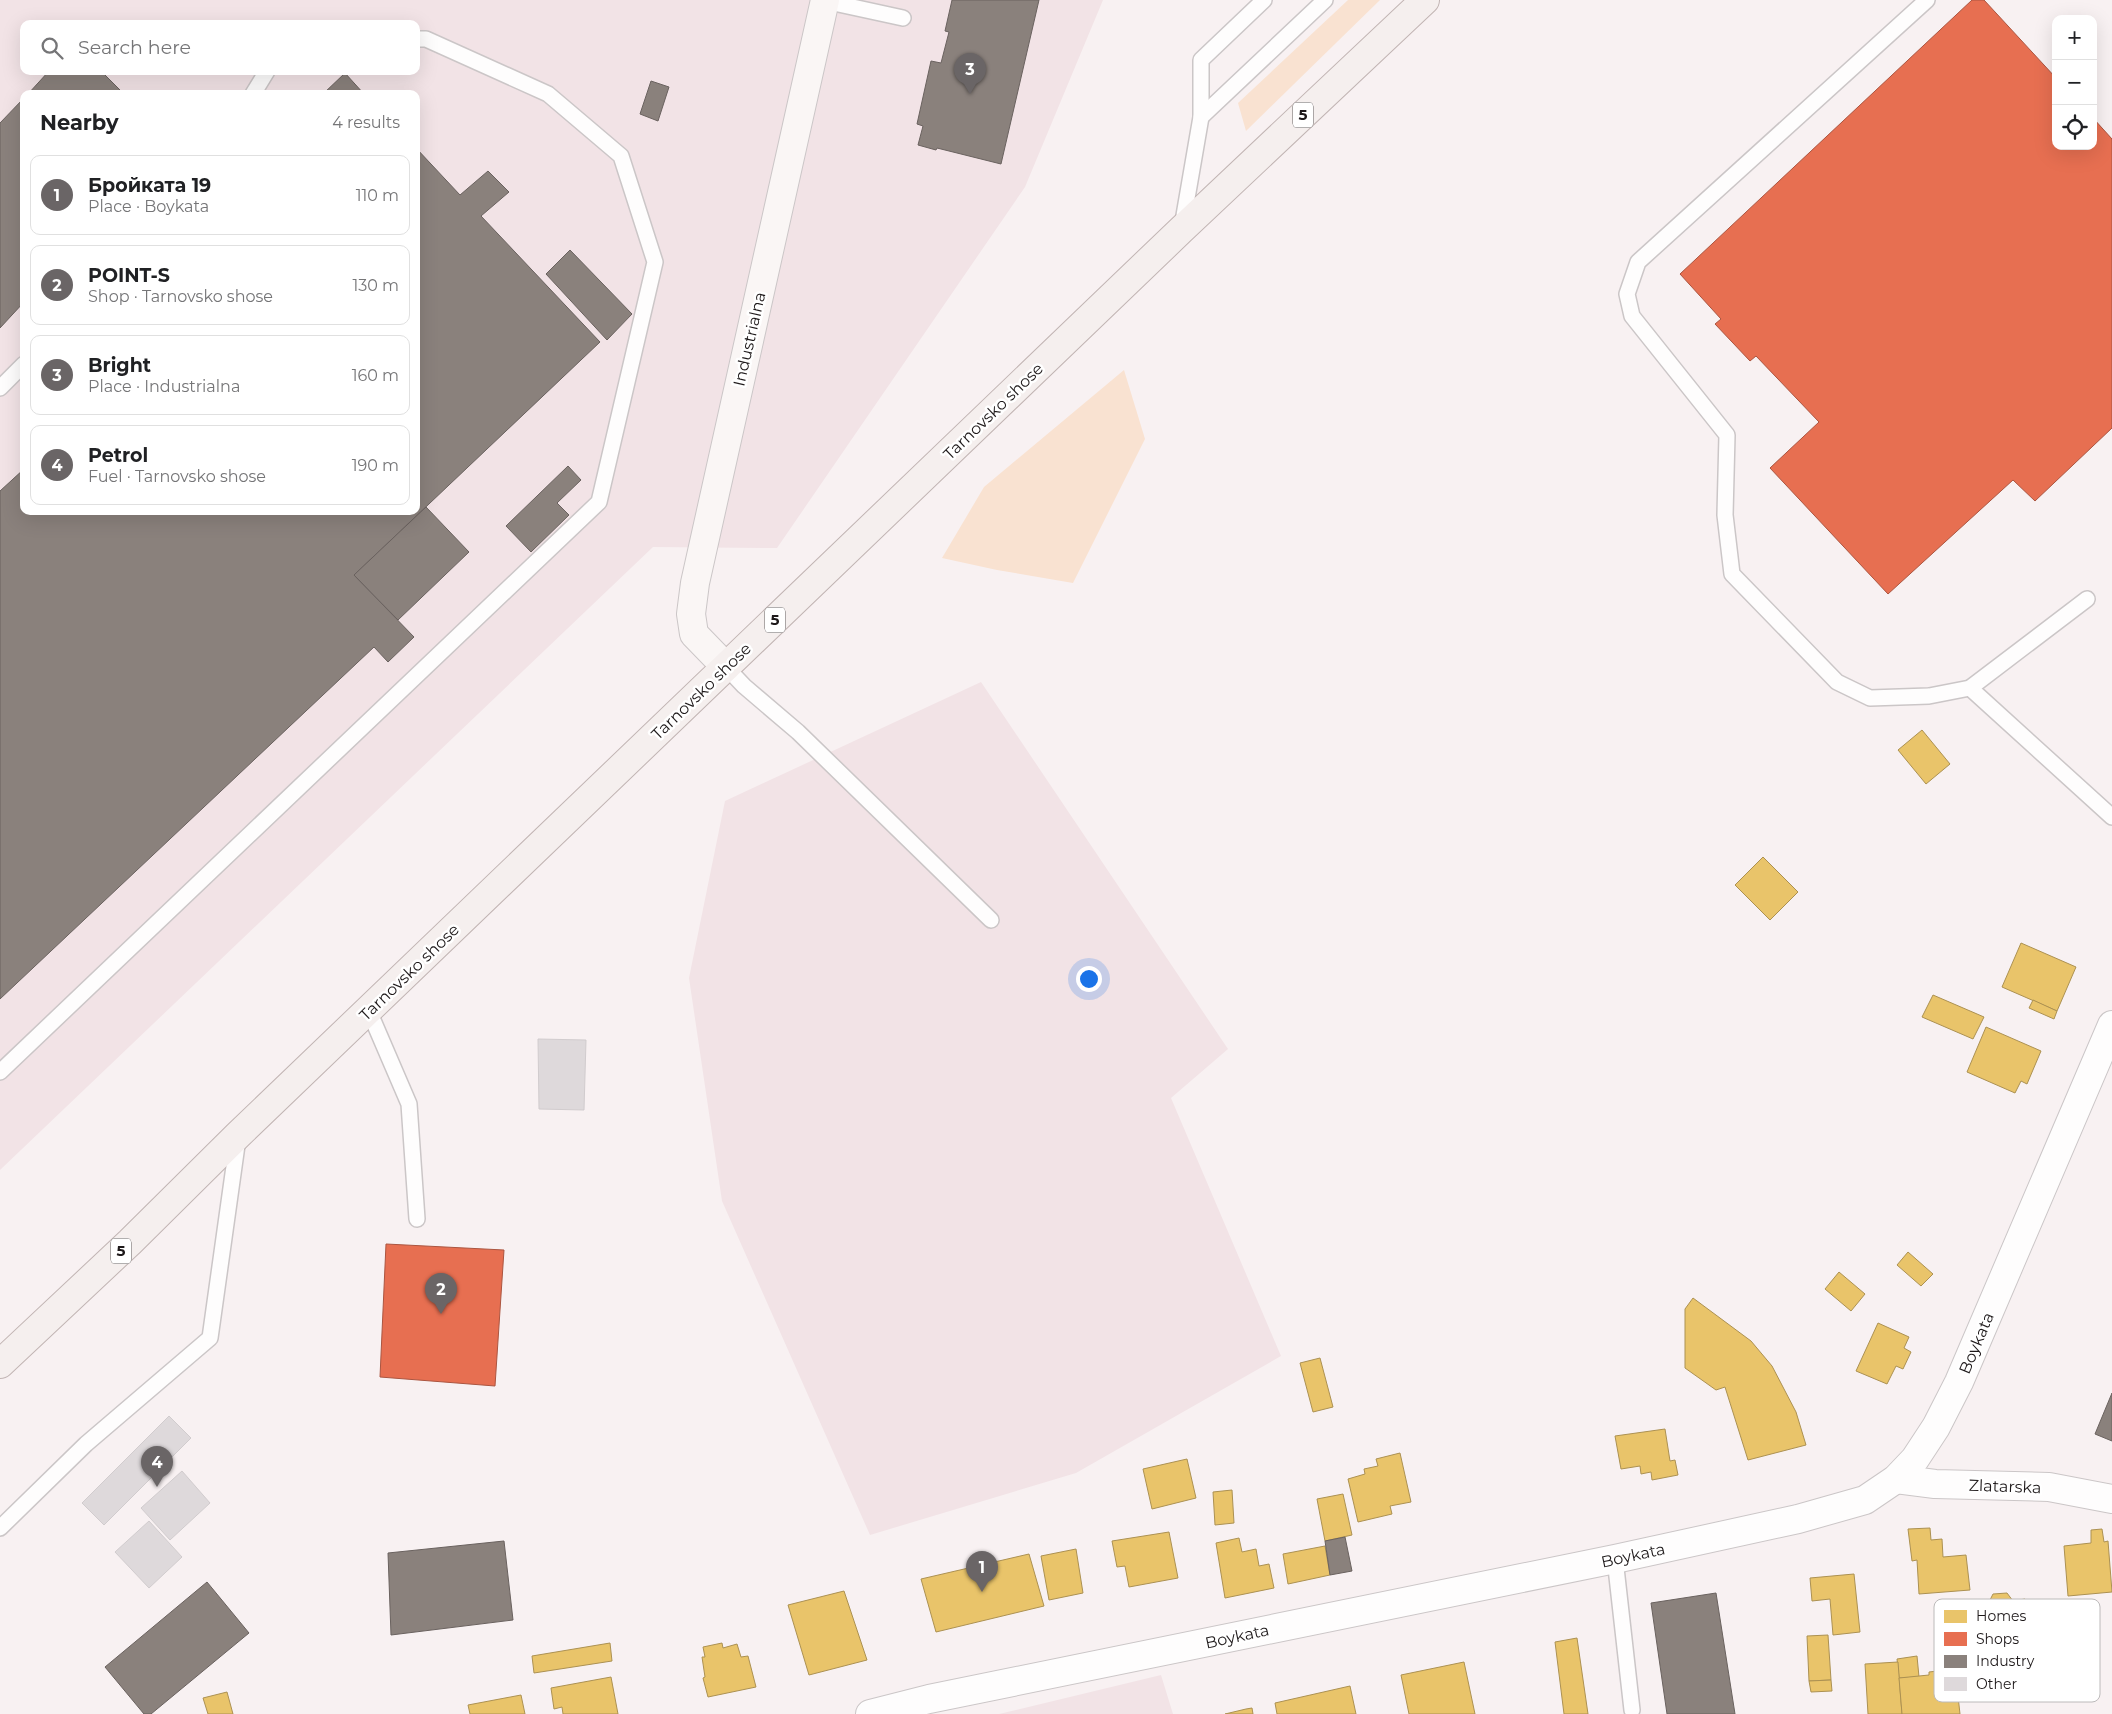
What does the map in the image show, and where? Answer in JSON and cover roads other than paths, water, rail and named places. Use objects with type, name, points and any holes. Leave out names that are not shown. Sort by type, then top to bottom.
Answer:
[{"type":"main road","name":"Tarnovsko shose","points":[[0,1364],[130,1242],[238,1135],[1181,230],[1425,0]]},
{"type":"main road","name":"Industrialna","points":[[726,667],[694,634],[691,614],[694,591],[823,1]]},
{"type":"street","name":"Boykata","points":[[870,1714],[929,1699],[1615,1559],[1798,1519],[1865,1500],[1896,1478],[1915,1459],[1936,1427],[1959,1382],[2112,1026]]},
{"type":"street","name":"Zlatarska","points":[[1896,1478],[1935,1484],[2050,1487],[2112,1499]]},
{"type":"lane","points":[[1181,230],[1201,117],[1201,60],[1264,0]]},
{"type":"lane","points":[[1201,117],[1325,0]]},
{"type":"lane","points":[[1926,0],[1638,262],[1626,294],[1632,316],[1727,435],[1725,515],[1732,574],[1837,682],[1870,698],[1929,696],[1970,688],[2087,599]]},
{"type":"lane","points":[[823,1],[903,18]]},
{"type":"lane","points":[[0,1072],[599,502],[655,262],[621,156],[548,94],[426,39],[420,39]]},
{"type":"lane","points":[[255,90],[265,75]]},
{"type":"lane","points":[[0,388],[20,368]]},
{"type":"lane","points":[[726,667],[744,686],[798,732],[991,920]]},
{"type":"lane","points":[[1970,688],[2112,817]]},
{"type":"lane","points":[[369,1010],[409,1104],[417,1219]]},
{"type":"lane","points":[[0,1528],[86,1444],[210,1338],[238,1135]]},
{"type":"lane","points":[[1615,1559],[1632,1710]]},
{"type":"place","name":"Bright","points":[[970,94]]},
{"type":"place","name":"POINT-S","points":[[441,1314]]},
{"type":"place","name":"Petrol","points":[[157,1487]]},
{"type":"place","name":"Бройката 19","points":[[982,1592]]}]
